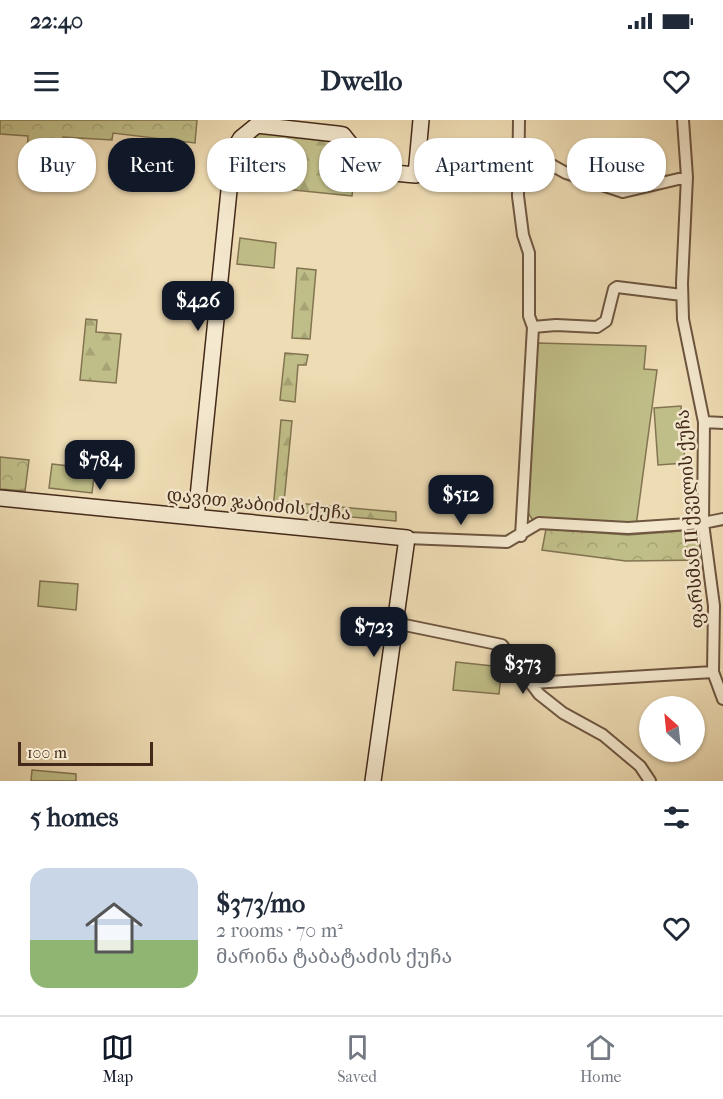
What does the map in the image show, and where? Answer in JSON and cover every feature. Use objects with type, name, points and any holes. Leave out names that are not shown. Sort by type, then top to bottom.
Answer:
[{"type":"street","points":[[419,138],[421,120]]},
{"type":"street","points":[[518,138],[519,120]]},
{"type":"street","name":"ფარსმან II ქველის ქუჩა","points":[[683,120],[687,177],[683,319],[704,422],[703,523],[714,606],[713,672],[723,699]]},
{"type":"street","points":[[196,517],[233,151],[241,138],[257,125],[344,135],[365,163],[377,170],[414,175]]},
{"type":"street","points":[[555,167],[566,173],[623,192],[687,177]]},
{"type":"street","points":[[519,192],[524,235],[530,253],[528,316],[533,327],[521,536]]},
{"type":"street","points":[[533,327],[597,327],[602,325],[606,321],[614,289],[617,287],[682,295]]},
{"type":"street","points":[[704,422],[723,423]]},
{"type":"street","name":"დავით ჯაბიძის ქუჩა","points":[[0,498],[407,538],[507,542],[539,524],[628,528],[703,523],[723,519]]},
{"type":"street","points":[[373,781],[407,538]]},
{"type":"street","points":[[395,623],[501,645],[539,694],[563,713],[603,735],[640,766],[650,781]]},
{"type":"street","points":[[532,683],[713,672]]},
{"type":"green space","points":[[0,120],[197,120],[195,143],[195,138],[154,138],[113,133],[112,138],[108,140],[28,138],[28,136],[0,134]]},
{"type":"green space","points":[[255,131],[325,138],[319,138],[319,192],[352,192],[352,196],[307,191],[307,138],[249,138]]},
{"type":"green space","points":[[240,238],[276,243],[274,268],[237,264]]},
{"type":"green space","points":[[297,268],[316,270],[310,339],[292,338]]},
{"type":"green space","points":[[86,319],[97,320],[96,332],[121,334],[116,383],[80,380]]},
{"type":"green space","points":[[538,343],[646,346],[644,369],[657,370],[636,526],[532,519],[527,511]]},
{"type":"green space","points":[[285,353],[308,355],[306,365],[298,365],[295,402],[280,400]]},
{"type":"green space","points":[[681,406],[685,463],[658,465],[654,408]]},
{"type":"green space","points":[[281,420],[292,421],[284,502],[396,512],[396,521],[273,510]]},
{"type":"green space","points":[[0,457],[29,460],[25,491],[0,489]]},
{"type":"green space","points":[[52,464],[95,469],[92,493],[49,488]]},
{"type":"green space","points":[[546,529],[628,535],[695,530],[698,531],[704,560],[626,561],[542,550]]},
{"type":"green space","points":[[40,581],[78,584],[76,610],[38,606]]},
{"type":"green space","points":[[456,662],[502,667],[499,694],[453,690]]},
{"type":"green space","points":[[32,770],[76,774],[76,781],[31,781]]}]
